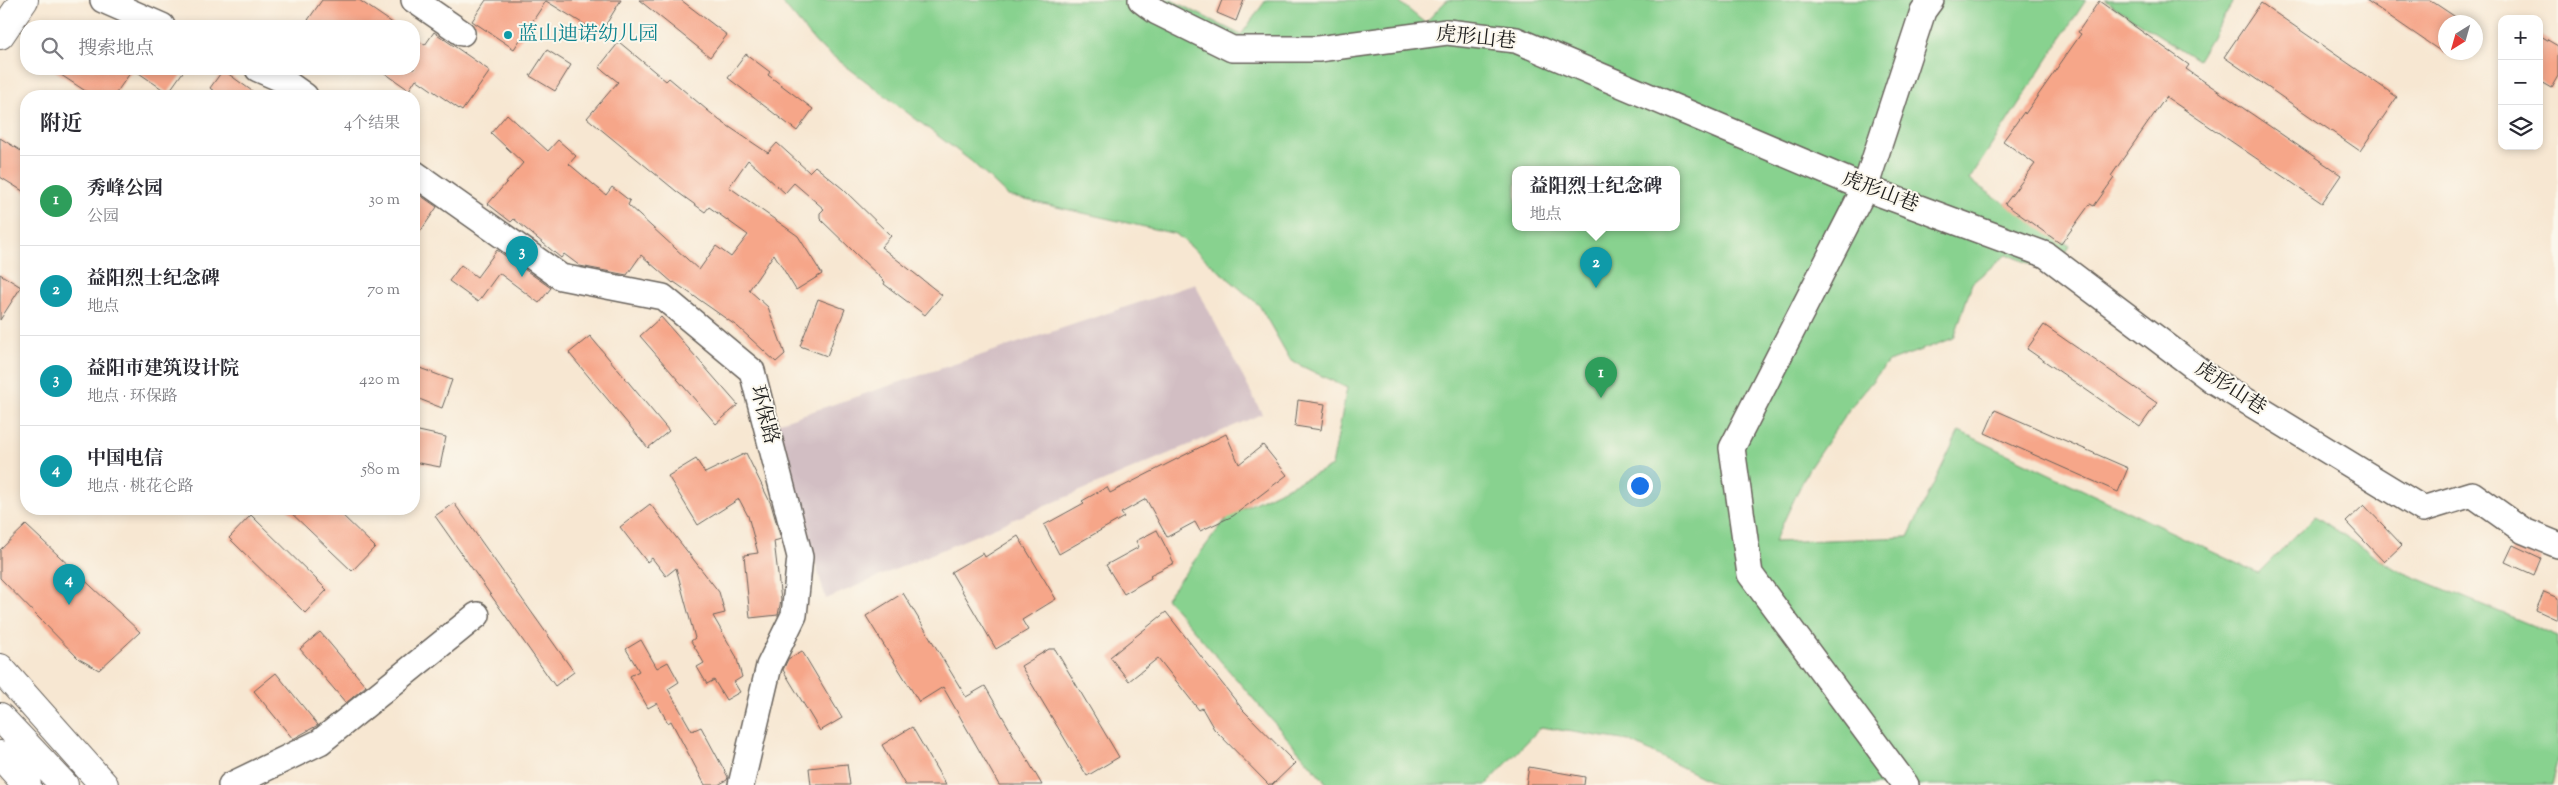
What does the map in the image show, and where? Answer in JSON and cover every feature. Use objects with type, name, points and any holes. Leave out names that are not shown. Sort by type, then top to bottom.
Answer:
[{"type":"main road","points":[[0,35],[24,0]]},
{"type":"main road","points":[[0,668],[104,785]]},
{"type":"main road","points":[[0,717],[64,785]]},
{"type":"main road","points":[[0,755],[27,785]]},
{"type":"street","points":[[104,0],[149,20]]},
{"type":"street","points":[[414,0],[462,33]]},
{"type":"street","name":"虎形山巷","points":[[1141,0],[1157,12],[1232,49],[1318,48],[1447,32],[1516,40],[1865,188],[2046,256],[2212,380],[2423,509],[2472,494],[2524,531],[2558,545]]},
{"type":"street","points":[[1906,785],[1750,574],[1732,448],[1865,188],[1923,12],[1930,0]]},
{"type":"street","points":[[272,75],[297,90]]},
{"type":"street","name":"环保路","points":[[420,177],[561,277],[663,297],[752,372],[800,558],[794,615],[769,666],[741,785]]},
{"type":"street","points":[[231,785],[320,742],[477,615]]},
{"type":"shaded area","points":[[1195,284],[1262,414],[826,599],[774,424]]},
{"type":"green space","points":[[780,0],[1171,0],[1241,35],[1266,0],[1397,0],[1425,23],[1447,0],[2086,0],[1969,180],[2070,246],[2054,274],[2007,254],[1972,283],[1954,338],[1888,362],[1850,408],[1808,470],[1774,542],[1908,537],[1959,431],[2258,573],[2315,516],[2395,569],[2558,636],[2558,762],[2552,785],[1718,785],[1629,741],[1541,727],[1486,785],[1328,785],[1166,598],[1229,515],[1332,466],[1347,388],[1291,361],[1259,305],[1176,234],[1008,196],[971,161],[817,44]]},
{"type":"green space","points":[[2104,0],[2234,0],[2198,60]]},
{"type":"building","points":[[322,0],[359,0],[388,20],[308,20]]},
{"type":"building","name":"蓝山迪诺幼儿园","points":[[486,0],[621,0],[600,34],[546,1],[514,49],[472,21]]},
{"type":"building","points":[[639,0],[681,0],[727,35],[710,57]]},
{"type":"building","points":[[1222,0],[1244,0],[1236,21],[1217,13]]},
{"type":"building","points":[[2366,0],[2430,0],[2452,15],[2438,15],[2438,50]]},
{"type":"building","points":[[2099,1],[2189,65],[2186,69],[2341,175],[2322,203],[2166,97],[2111,176],[2114,178],[2094,206],[2090,204],[2061,244],[2005,204],[2035,164],[2003,141],[2024,112],[2025,114],[2081,34],[2078,32]]},
{"type":"building","points":[[2261,3],[2397,97],[2360,151],[2224,57]]},
{"type":"building","points":[[434,32],[490,71],[462,111],[416,79],[409,90],[388,75],[420,75],[420,42],[425,45]]},
{"type":"building","points":[[2543,37],[2558,46],[2558,76],[2551,88],[2543,83]]},
{"type":"building","points":[[619,42],[666,81],[669,78],[719,120],[768,153],[777,143],[809,172],[815,166],[843,189],[891,236],[881,247],[942,295],[925,315],[884,284],[885,282],[820,219],[820,213],[824,209],[794,183],[785,193],[748,160],[729,187],[798,236],[822,274],[796,290],[774,254],[749,290],[768,307],[785,354],[776,362],[738,327],[673,283],[641,255],[627,275],[580,266],[564,254],[561,258],[514,219],[511,222],[488,204],[523,163],[491,133],[507,114],[548,151],[558,140],[576,156],[569,164],[606,195],[612,187],[630,201],[628,205],[699,270],[716,246],[731,257],[748,235],[709,207],[705,212],[676,191],[587,118],[618,82],[599,67]]},
{"type":"building","points":[[547,50],[571,65],[555,91],[530,76]]},
{"type":"building","points":[[746,54],[770,72],[768,75],[813,109],[797,131],[728,78]]},
{"type":"building","points":[[61,75],[129,75],[118,90],[84,90]]},
{"type":"building","points":[[142,75],[181,75],[170,90],[164,90]]},
{"type":"building","points":[[219,75],[230,75],[251,90],[212,90],[210,88]]},
{"type":"building","points":[[0,138],[20,150],[20,189],[0,177]]},
{"type":"building","points":[[420,195],[437,207],[420,232]]},
{"type":"building","points":[[497,250],[551,288],[539,303],[499,273],[478,302],[449,281],[461,265],[477,277]]},
{"type":"building","points":[[0,274],[20,286],[20,289],[0,320]]},
{"type":"building","points":[[818,299],[845,309],[827,356],[800,346]]},
{"type":"building","points":[[661,317],[738,405],[716,424],[640,336]]},
{"type":"building","points":[[2044,325],[2157,403],[2140,427],[2027,349]]},
{"type":"building","points":[[590,336],[669,431],[648,448],[569,353]]},
{"type":"building","points":[[420,368],[452,380],[442,408],[420,399]]},
{"type":"building","points":[[1298,400],[1325,404],[1321,430],[1295,426]]},
{"type":"building","points":[[1995,410],[2128,468],[2118,492],[1985,433]]},
{"type":"building","points":[[420,431],[446,437],[440,467],[420,463]]},
{"type":"building","points":[[1226,434],[1239,464],[1263,445],[1287,475],[1233,516],[1200,531],[1195,522],[1167,537],[1146,499],[1121,513],[1124,517],[1059,554],[1044,525],[1084,503],[1082,501],[1107,487],[1110,493]]},
{"type":"building","points":[[746,453],[771,504],[781,539],[774,541],[781,600],[778,615],[750,618],[744,555],[758,553],[748,516],[739,499],[698,525],[668,476],[696,459],[705,473]]},
{"type":"building","points":[[454,503],[574,672],[555,686],[435,516]]},
{"type":"building","points":[[650,504],[719,592],[725,613],[713,616],[736,656],[742,677],[734,682],[740,692],[726,700],[714,680],[707,684],[697,667],[704,663],[691,641],[695,638],[676,568],[666,576],[652,558],[647,562],[620,527]]},
{"type":"building","points":[[2364,505],[2402,545],[2384,562],[2346,522]]},
{"type":"building","points":[[251,515],[327,590],[305,613],[229,538]]},
{"type":"building","points":[[293,515],[342,515],[375,547],[352,571]]},
{"type":"building","points":[[26,525],[140,632],[99,670],[79,659],[0,578],[0,550]]},
{"type":"building","points":[[1157,530],[1174,563],[1150,575],[1151,578],[1124,594],[1106,565],[1139,547],[1136,541]]},
{"type":"building","points":[[1018,536],[1056,599],[1022,620],[1028,630],[996,649],[951,572],[983,553],[985,557]]},
{"type":"building","points":[[2513,545],[2541,558],[2534,575],[2505,562]]},
{"type":"building","points":[[2544,592],[2558,598],[2558,620],[2536,610]]},
{"type":"building","points":[[903,593],[966,697],[985,686],[1042,785],[999,785],[943,687],[919,702],[866,616]]},
{"type":"building","points":[[1166,612],[1243,710],[1295,763],[1272,785],[1269,785],[1214,729],[1202,708],[1199,710],[1158,658],[1129,681],[1110,657]]},
{"type":"building","points":[[320,632],[366,686],[346,703],[300,649]]},
{"type":"building","points":[[641,640],[657,668],[668,662],[679,682],[668,689],[692,731],[701,727],[728,777],[727,780],[718,785],[705,785],[671,721],[668,723],[657,703],[648,708],[630,676],[639,671],[626,649]]},
{"type":"building","points":[[1049,649],[1055,649],[1119,757],[1087,776],[1021,666]]},
{"type":"building","points":[[802,651],[842,718],[820,731],[783,670],[788,659]]},
{"type":"building","points":[[276,673],[318,725],[293,739],[254,691]]},
{"type":"building","points":[[912,727],[946,785],[905,785],[882,745]]},
{"type":"building","points":[[847,764],[850,785],[811,785],[809,768]]},
{"type":"building","points":[[1529,767],[1585,777],[1584,785],[1526,785]]},
{"type":"place","name":"蓝山迪诺幼儿园","points":[[508,35]]},
{"type":"place","name":"益阳市建筑设计院","points":[[522,277]]},
{"type":"place","name":"益阳烈士纪念碑","points":[[1596,288]]},
{"type":"place","name":"秀峰公园","points":[[1601,398]]},
{"type":"place","name":"中国电信","points":[[69,605]]}]
